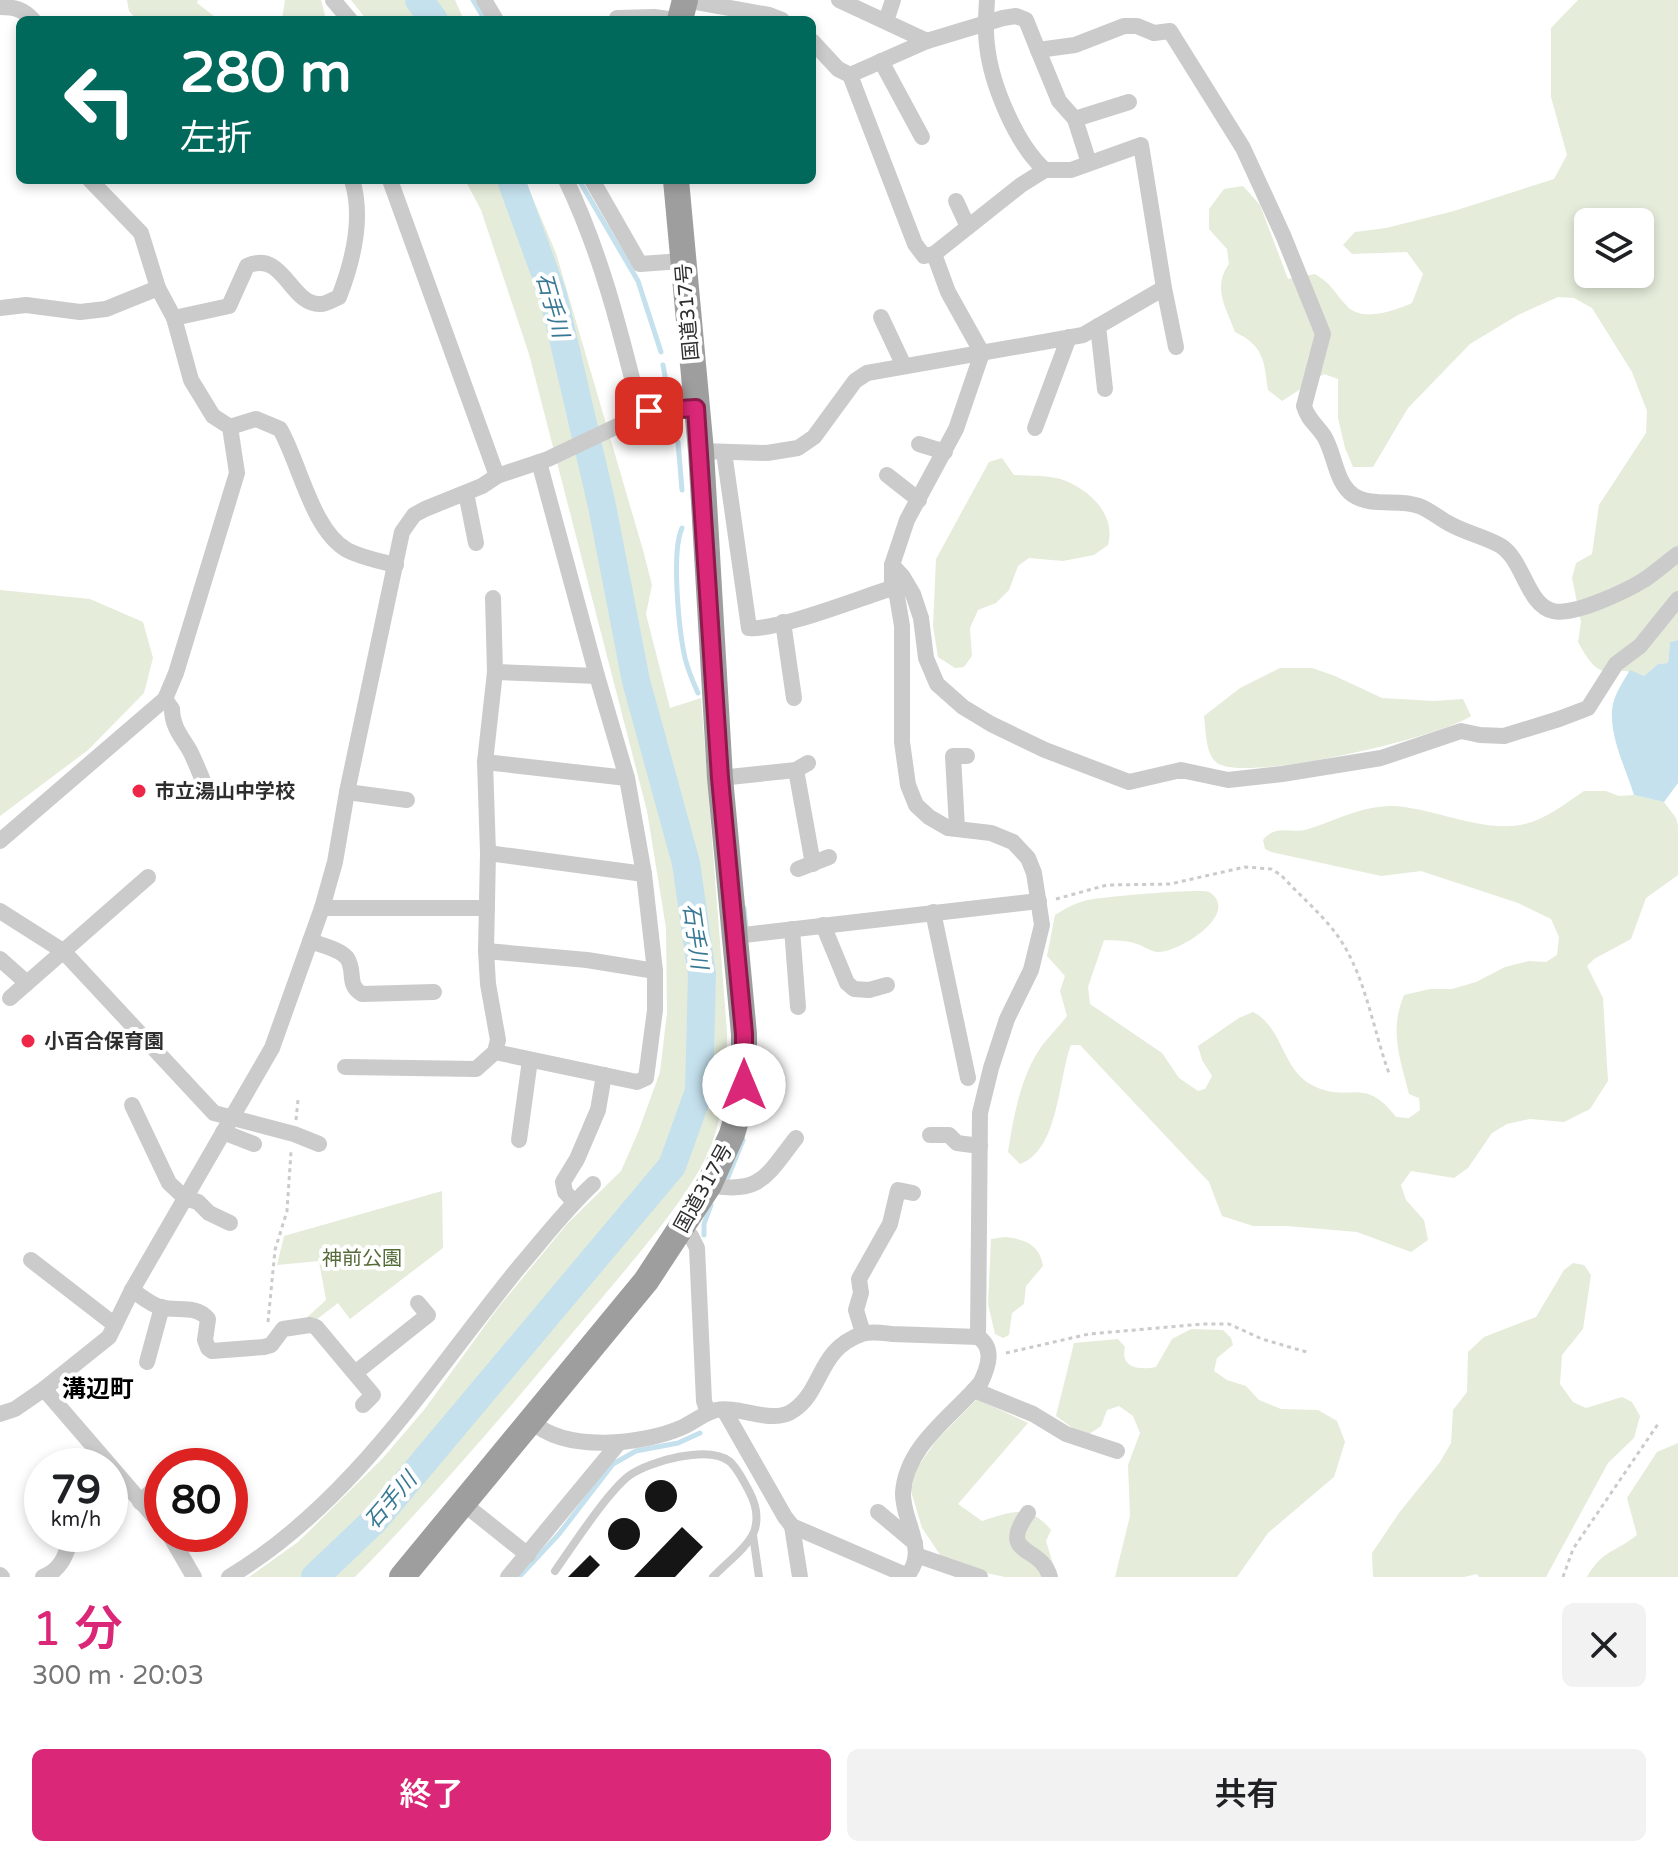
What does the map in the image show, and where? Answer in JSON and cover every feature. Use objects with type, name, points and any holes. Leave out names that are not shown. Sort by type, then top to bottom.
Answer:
[{"type":"highway","name":"国道317号","points":[[402,1577],[646,1281],[709,1185],[732,1134],[744,1085],[744,1034],[720,778],[712,452],[696,408],[676,184]]},
{"type":"street","points":[[333,0],[347,16]]},
{"type":"street","points":[[685,0],[772,16]]},
{"type":"street","points":[[839,0],[927,41]]},
{"type":"street","points":[[886,21],[893,0]]},
{"type":"street","points":[[987,0],[989,57],[998,86],[1021,143],[1045,170]]},
{"type":"street","points":[[0,7],[13,7],[30,16]]},
{"type":"street","points":[[850,75],[927,41],[1016,16],[1026,20],[1059,101],[1075,119],[1089,163]]},
{"type":"street","points":[[1038,50],[1075,45],[1124,26],[1137,26],[1154,33],[1170,31],[1243,148],[1323,334],[1304,406],[1307,418],[1323,435],[1342,482],[1352,494],[1366,500],[1417,505],[1449,524],[1499,545],[1522,570],[1533,596],[1551,611],[1590,605],[1643,580],[1678,554]]},
{"type":"street","points":[[816,45],[838,69],[850,75],[915,244],[924,256],[934,254],[1021,185],[1045,170],[1071,170],[1141,145],[1176,347]]},
{"type":"street","points":[[881,61],[922,137]]},
{"type":"street","points":[[1075,119],[1129,102]]},
{"type":"street","points":[[0,841],[165,699],[176,673],[237,473],[230,427],[213,416],[201,401],[191,380],[174,318],[158,288],[141,233],[94,184]]},
{"type":"street","points":[[174,318],[229,306],[247,266],[257,261],[268,263],[309,302],[323,304],[339,297],[346,279],[358,217],[353,184]]},
{"type":"street","points":[[391,184],[497,476]]},
{"type":"street","points":[[568,184],[584,217],[619,323],[641,414]]},
{"type":"street","points":[[594,184],[640,264],[682,261]]},
{"type":"street","points":[[956,201],[968,227]]},
{"type":"street","points":[[934,254],[948,292],[982,353],[956,429],[907,520],[892,565],[892,588],[897,596],[902,626],[902,742],[908,785],[916,805],[948,828],[991,833],[1013,842],[1028,858],[1034,873],[1042,925],[1031,970],[1007,1019],[980,1113],[978,1337]]},
{"type":"street","points":[[0,308],[26,305],[80,312],[106,309],[158,288]]},
{"type":"street","points":[[892,588],[759,629],[749,628],[712,452],[767,453],[798,448],[814,437],[855,381],[867,373],[1083,335],[1164,288]]},
{"type":"street","points":[[881,317],[904,366]]},
{"type":"street","points":[[1098,326],[1105,389]]},
{"type":"street","points":[[1035,428],[1069,337]]},
{"type":"street","points":[[0,1414],[15,1409],[44,1389],[109,1337],[132,1290],[272,1048],[322,908],[335,862],[347,792],[402,532],[407,521],[425,509],[482,486],[497,476],[544,460],[641,414],[696,408]]},
{"type":"street","points":[[230,427],[256,419],[280,429],[330,536],[345,549],[363,557],[396,565]]},
{"type":"street","points":[[919,444],[945,452]]},
{"type":"street","points":[[495,1052],[637,1082],[646,1078],[655,1010],[655,971],[644,874],[627,778],[597,676],[544,460]]},
{"type":"street","points":[[887,475],[919,500]]},
{"type":"street","points":[[466,493],[476,543]]},
{"type":"street","points":[[892,565],[913,594],[921,618],[926,658],[937,684],[945,692],[963,707],[1005,731],[1129,782],[1181,770],[1228,780],[1282,774],[1381,758],[1461,731],[1504,736],[1559,719],[1588,708],[1616,664],[1640,646],[1678,599]]},
{"type":"street","points":[[345,1067],[476,1069],[495,1052],[498,1040],[488,984],[486,951],[488,853],[485,762],[495,672],[493,598]]},
{"type":"street","points":[[783,622],[794,698]]},
{"type":"street","points":[[495,672],[597,676]]},
{"type":"street","points":[[165,699],[170,703],[179,736],[189,749],[206,788]]},
{"type":"street","points":[[957,828],[953,756],[967,756]]},
{"type":"street","points":[[485,762],[627,778]]},
{"type":"street","points":[[720,778],[802,766],[805,866],[829,857]]},
{"type":"street","points":[[347,792],[407,800]]},
{"type":"street","points":[[488,853],[644,874]]},
{"type":"street","points":[[10,998],[148,877]]},
{"type":"street","points":[[735,936],[1039,901]]},
{"type":"street","points":[[322,908],[487,908]]},
{"type":"street","points":[[0,911],[63,951],[214,1113],[254,1144]]},
{"type":"street","points":[[933,912],[968,1078]]},
{"type":"street","points":[[823,925],[847,983],[854,989],[869,990],[887,985]]},
{"type":"street","points":[[792,929],[798,1007]]},
{"type":"street","points":[[310,941],[345,956],[355,990],[362,994],[434,992]]},
{"type":"street","points":[[486,951],[587,960],[655,971]]},
{"type":"street","points":[[0,959],[27,983]]},
{"type":"street","points":[[519,1140],[530,1060]]},
{"type":"street","points":[[574,1202],[565,1192],[563,1182],[577,1159],[598,1110],[604,1075]]},
{"type":"street","points":[[132,1105],[169,1183],[185,1198],[198,1202],[209,1213],[230,1223]]},
{"type":"street","points":[[227,1125],[294,1134],[319,1144]]},
{"type":"street","points":[[930,1135],[949,1135],[957,1143],[980,1146]]},
{"type":"street","points":[[709,1185],[727,1188],[751,1185],[765,1178],[796,1138]]},
{"type":"street","points":[[229,1577],[291,1534],[390,1435],[443,1362],[574,1202],[593,1184]]},
{"type":"street","points":[[863,1333],[856,1310],[861,1293],[859,1279],[890,1224],[898,1190],[913,1193]]},
{"type":"street","points":[[531,1421],[539,1429],[558,1437],[618,1444],[667,1433],[716,1411],[779,1416],[794,1411],[833,1352],[863,1333],[978,1337],[984,1341],[989,1355],[986,1369],[974,1390],[920,1448],[907,1470],[903,1496],[916,1549],[907,1576],[792,1526],[716,1411],[704,1401],[697,1248],[691,1236],[681,1229]]},
{"type":"street","points":[[31,1260],[115,1325]]},
{"type":"street","points":[[132,1290],[162,1307],[204,1313],[208,1319],[205,1340],[212,1351],[264,1347],[271,1345],[283,1329],[316,1327],[373,1395],[363,1405]]},
{"type":"street","points":[[355,1373],[428,1315],[418,1303]]},
{"type":"street","points":[[147,1362],[162,1307]]},
{"type":"street","points":[[44,1389],[89,1448]]},
{"type":"street","points":[[974,1390],[1033,1414],[1066,1434],[1117,1451]]},
{"type":"street","points":[[508,1577],[618,1444]]},
{"type":"street","points":[[128,1492],[144,1506]]},
{"type":"street","points":[[140,1502],[144,1498]]},
{"type":"street","points":[[464,1504],[528,1555]]},
{"type":"street","points":[[878,1512],[916,1549],[980,1577]]},
{"type":"street","points":[[1028,1513],[1015,1536],[1017,1543],[1045,1566],[1050,1577]]},
{"type":"street","points":[[792,1526],[800,1577]]},
{"type":"street","points":[[43,1577],[53,1573],[63,1562],[67,1552]]},
{"type":"street","points":[[182,1552],[194,1577]]},
{"type":"lane","points":[[555,1571],[627,1477],[660,1462],[695,1455],[715,1455],[730,1461],[753,1500],[758,1519],[753,1535],[759,1577]]},
{"type":"lane","points":[[713,1577],[753,1535]]},
{"type":"path","points":[[1039,901],[1059,899],[1107,885],[1170,884],[1245,867],[1271,869],[1281,875],[1336,933],[1345,947],[1371,1011],[1390,1076]]},
{"type":"path","points":[[274,1340],[267,1328],[271,1283],[275,1250],[287,1211],[298,1100]]},
{"type":"path","points":[[989,1355],[1089,1334],[1203,1324],[1229,1324],[1262,1339],[1310,1353]]},
{"type":"path","points":[[1563,1577],[1573,1549],[1658,1424]]},
{"type":"green space","points":[[127,0],[198,0],[197,3],[214,16],[133,16]]},
{"type":"green space","points":[[285,0],[321,0],[325,15],[325,16],[283,16]]},
{"type":"green space","points":[[351,0],[455,0],[462,16],[364,16]]},
{"type":"green space","points":[[1578,0],[1678,0],[1678,640],[1670,642],[1668,663],[1658,664],[1644,676],[1600,670],[1578,642],[1581,622],[1572,578],[1576,563],[1592,554],[1599,505],[1646,433],[1647,411],[1632,372],[1592,308],[1574,298],[1558,297],[1518,315],[1470,344],[1408,408],[1373,467],[1353,467],[1338,418],[1338,379],[1324,374],[1282,401],[1268,390],[1261,355],[1252,343],[1235,332],[1225,306],[1221,289],[1229,264],[1227,249],[1209,229],[1209,209],[1224,189],[1243,186],[1260,205],[1288,279],[1315,274],[1346,305],[1360,313],[1387,312],[1412,303],[1423,274],[1407,252],[1352,254],[1343,245],[1355,232],[1386,228],[1454,211],[1554,179],[1567,155],[1551,97],[1551,28]]},
{"type":"green space","points":[[467,184],[527,184],[556,253],[643,550],[652,585],[646,614],[670,708],[701,698],[727,1032],[722,1104],[716,1132],[702,1165],[662,1225],[481,1441],[355,1577],[249,1577],[298,1542],[382,1459],[424,1410],[497,1309],[567,1224],[621,1171],[660,1072],[667,1013],[666,928],[647,811],[529,354],[481,210]]},
{"type":"green space","points":[[1002,458],[1014,475],[1060,479],[1093,498],[1108,524],[1108,545],[1094,555],[1063,561],[1029,558],[1018,566],[1009,590],[996,603],[978,610],[970,628],[972,656],[964,667],[955,668],[938,657],[933,626],[936,559],[989,462]]},
{"type":"green space","points":[[0,590],[90,599],[143,622],[153,658],[144,693],[88,750],[0,816]]},
{"type":"green space","points":[[1280,668],[1312,668],[1382,698],[1463,699],[1471,716],[1422,735],[1342,756],[1262,767],[1233,767],[1216,762],[1208,747],[1204,716],[1240,688]]},
{"type":"green space","points":[[1584,791],[1606,791],[1619,796],[1634,795],[1664,802],[1678,826],[1678,875],[1646,898],[1631,939],[1587,966],[1603,998],[1608,1081],[1590,1109],[1564,1122],[1530,1119],[1507,1124],[1492,1133],[1468,1168],[1454,1178],[1411,1171],[1401,1185],[1406,1200],[1424,1220],[1428,1240],[1411,1252],[1357,1232],[1253,1226],[1222,1216],[1209,1182],[1080,1045],[1071,1045],[1055,1112],[1043,1144],[1033,1156],[1020,1164],[1008,1152],[1022,1086],[1032,1061],[1067,1016],[1060,991],[1065,976],[1047,956],[1055,915],[1083,901],[1130,895],[1202,891],[1209,892],[1217,901],[1218,910],[1204,930],[1167,951],[1157,952],[1131,942],[1104,940],[1088,987],[1090,1004],[1162,1053],[1179,1078],[1198,1091],[1205,1089],[1212,1076],[1198,1046],[1253,1012],[1271,1028],[1294,1069],[1312,1085],[1336,1092],[1365,1093],[1384,1104],[1396,1117],[1409,1118],[1420,1110],[1419,1098],[1409,1094],[1398,1044],[1397,1021],[1404,995],[1430,989],[1452,989],[1476,982],[1505,967],[1529,961],[1546,962],[1557,955],[1559,937],[1551,919],[1518,903],[1421,871],[1381,876],[1271,852],[1265,849],[1263,840],[1273,832],[1308,829],[1359,811],[1391,806],[1492,826],[1525,824],[1548,815]]},
{"type":"green space","name":"神前公園","points":[[442,1191],[443,1248],[350,1319],[338,1303],[312,1323],[301,1323],[326,1300],[319,1261],[277,1265],[284,1236]]},
{"type":"green space","points":[[1005,1237],[1030,1244],[1039,1253],[1043,1266],[1026,1286],[1024,1304],[1012,1313],[1009,1335],[1003,1338],[995,1334],[988,1304],[991,1239]]},
{"type":"green space","points":[[1573,1263],[1584,1265],[1591,1275],[1583,1329],[1562,1355],[1560,1384],[1573,1402],[1586,1408],[1622,1397],[1632,1402],[1640,1416],[1634,1438],[1608,1463],[1546,1577],[1479,1577],[1477,1574],[1464,1577],[1373,1577],[1372,1553],[1451,1443],[1453,1410],[1467,1392],[1468,1352],[1484,1337],[1536,1317],[1564,1270]]},
{"type":"green space","points":[[1191,1329],[1223,1330],[1231,1338],[1233,1345],[1217,1358],[1214,1371],[1227,1380],[1246,1386],[1259,1400],[1281,1409],[1318,1410],[1337,1421],[1345,1442],[1334,1477],[1268,1533],[1237,1577],[1115,1577],[1130,1516],[1128,1465],[1140,1433],[1133,1416],[1119,1406],[1107,1410],[1101,1426],[1085,1437],[1056,1416],[1074,1343],[1118,1339],[1125,1347],[1128,1364],[1150,1368],[1156,1367],[1172,1339]]},
{"type":"green space","points":[[977,1399],[1028,1423],[958,1504],[982,1521],[1019,1512],[1043,1521],[1051,1530],[1046,1541],[1057,1577],[1005,1577],[976,1571],[943,1559],[922,1528],[911,1491],[916,1469],[936,1441]]},
{"type":"green space","points":[[1678,1443],[1678,1577],[1587,1577],[1604,1556],[1637,1535],[1627,1498],[1657,1452]]},
{"type":"water","points":[[1678,640],[1678,783],[1664,802],[1634,795],[1616,742],[1612,710],[1616,694],[1630,670],[1644,676],[1658,664],[1668,663],[1670,642]]},
{"type":"building","points":[[661,1480],[672,1485],[677,1496],[672,1507],[661,1512],[650,1507],[645,1496],[650,1485]]},
{"type":"building","points":[[624,1518],[635,1523],[640,1534],[635,1545],[624,1550],[613,1545],[608,1534],[613,1523]]},
{"type":"building","points":[[682,1527],[703,1547],[675,1577],[634,1577]]},
{"type":"building","points":[[590,1555],[600,1565],[588,1577],[568,1577]]},
{"type":"waterway","name":"石手川","points":[[419,0],[431,16]]},
{"type":"waterway","points":[[473,0],[483,16]]},
{"type":"waterway","name":"石手川","points":[[315,1577],[375,1520],[672,1166],[699,1091],[702,975],[686,863],[636,681],[602,506],[553,295],[512,184]]},
{"type":"waterway","points":[[581,184],[638,281],[661,352]]},
{"type":"waterway","points":[[663,365],[666,381]]},
{"type":"waterway","points":[[678,442],[682,490]]},
{"type":"waterway","points":[[682,528],[677,555],[680,630],[685,658],[698,693]]},
{"type":"waterway","points":[[744,908],[746,928]]},
{"type":"waterway","points":[[728,1177],[743,1140]]},
{"type":"waterway","points":[[704,1235],[704,1224],[711,1205]]},
{"type":"waterway","points":[[519,1577],[559,1534],[613,1464],[636,1451],[678,1443],[700,1433]]},
{"type":"place","name":"市立湯山中学校","points":[[139,791]]},
{"type":"place","name":"小百合保育園","points":[[28,1041]]},
{"type":"district","name":"溝辺町","points":[[98,1389]]},
{"type":"route","points":[[649,411],[696,408],[720,778],[744,1034],[744,1085]]}]
